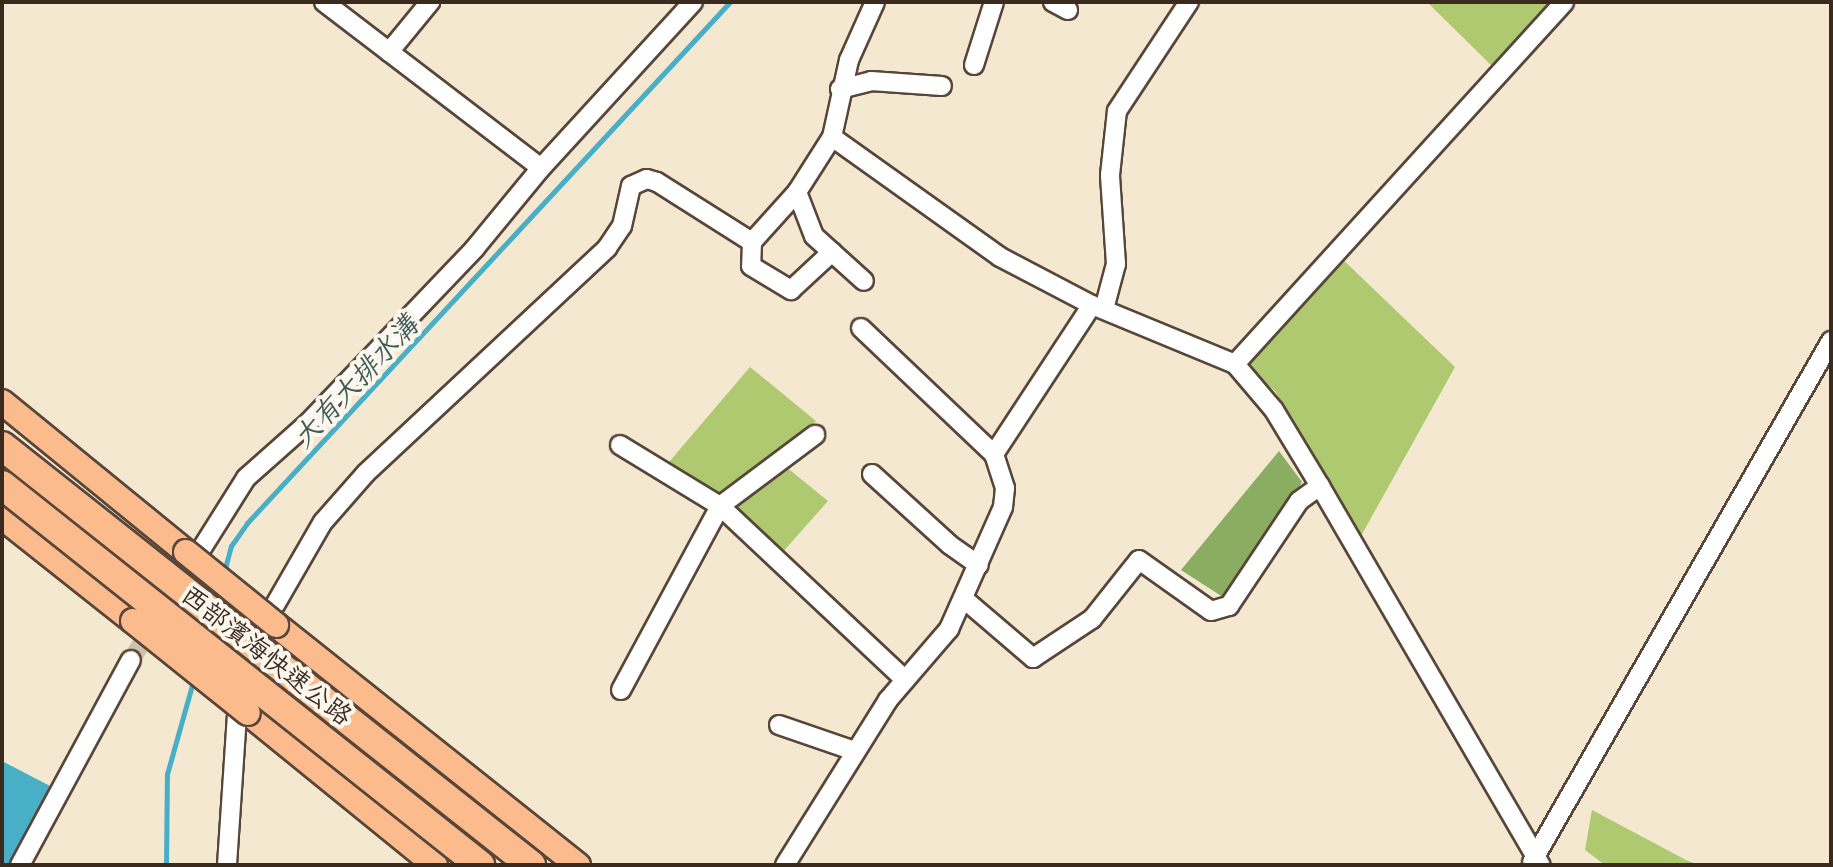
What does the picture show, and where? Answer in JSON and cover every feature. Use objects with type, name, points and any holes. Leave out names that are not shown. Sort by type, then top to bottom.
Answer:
[{"type":"highway","name":"西部濱海快速公路","points":[[2,446],[531,865]]},
{"type":"highway","name":"西部濱海快速公路","points":[[2,485],[480,865]]},
{"type":"main road","points":[[2,402],[276,615],[578,865]]},
{"type":"main road","points":[[2,517],[133,621],[242,714],[435,865]]},
{"type":"street","points":[[324,2],[541,168]]},
{"type":"street","points":[[389,52],[430,2]]},
{"type":"street","points":[[194,550],[246,478],[309,422],[475,248],[541,168],[693,2]]},
{"type":"street","points":[[832,252],[791,290],[751,266],[752,242],[797,192],[832,137],[840,89],[875,2]]},
{"type":"street","points":[[974,65],[994,2]]},
{"type":"street","points":[[994,454],[1098,307],[1116,264],[1110,175],[1117,111],[1189,2]]},
{"type":"street","points":[[1235,364],[1564,2]]},
{"type":"street","points":[[840,89],[871,81],[942,86]]},
{"type":"street","points":[[832,137],[1000,257],[1098,307],[1235,364],[1274,410],[1320,486],[1535,862]]},
{"type":"street","points":[[276,615],[323,522],[366,473],[607,248],[622,226],[631,186],[647,179],[657,182],[752,242]]},
{"type":"street","points":[[797,192],[814,236],[864,281]]},
{"type":"street","points":[[785,865],[855,751],[905,680],[949,629],[1003,507],[1005,488],[994,454],[861,328]]},
{"type":"street","points":[[1535,862],[1831,341]]},
{"type":"street","points":[[621,690],[720,506],[815,435]]},
{"type":"street","points":[[620,445],[720,506],[860,635],[882,664],[905,680]]},
{"type":"street","points":[[872,474],[950,545],[979,565]]},
{"type":"street","points":[[964,599],[1033,658],[1092,619],[1139,560],[1211,611],[1229,606],[1299,501],[1320,486]]},
{"type":"street","points":[[20,865],[131,660]]},
{"type":"street","points":[[227,865],[242,714]]},
{"type":"street","points":[[779,725],[855,751]]},
{"type":"green space","points":[[1427,2],[1553,2],[1493,67]]},
{"type":"green space","points":[[1337,254],[1455,367],[1361,536],[1275,391],[1243,365]]},
{"type":"green space","points":[[750,367],[816,421],[780,462],[828,501],[781,554],[658,475]]},
{"type":"green space","points":[[1279,451],[1302,482],[1248,583],[1229,601],[1181,570]]},
{"type":"green space","points":[[1592,810],[1699,865],[1605,865],[1585,850]]},
{"type":"water","points":[[2,761],[52,787],[12,865],[2,865]]},
{"type":"waterway","name":"大有大排水溝","points":[[224,572],[231,546],[247,523],[730,2]]},
{"type":"waterway","name":"大有大排水溝","points":[[166,865],[167,774],[194,678]]},
{"type":"tunnel","points":[[131,660],[201,551]]}]
